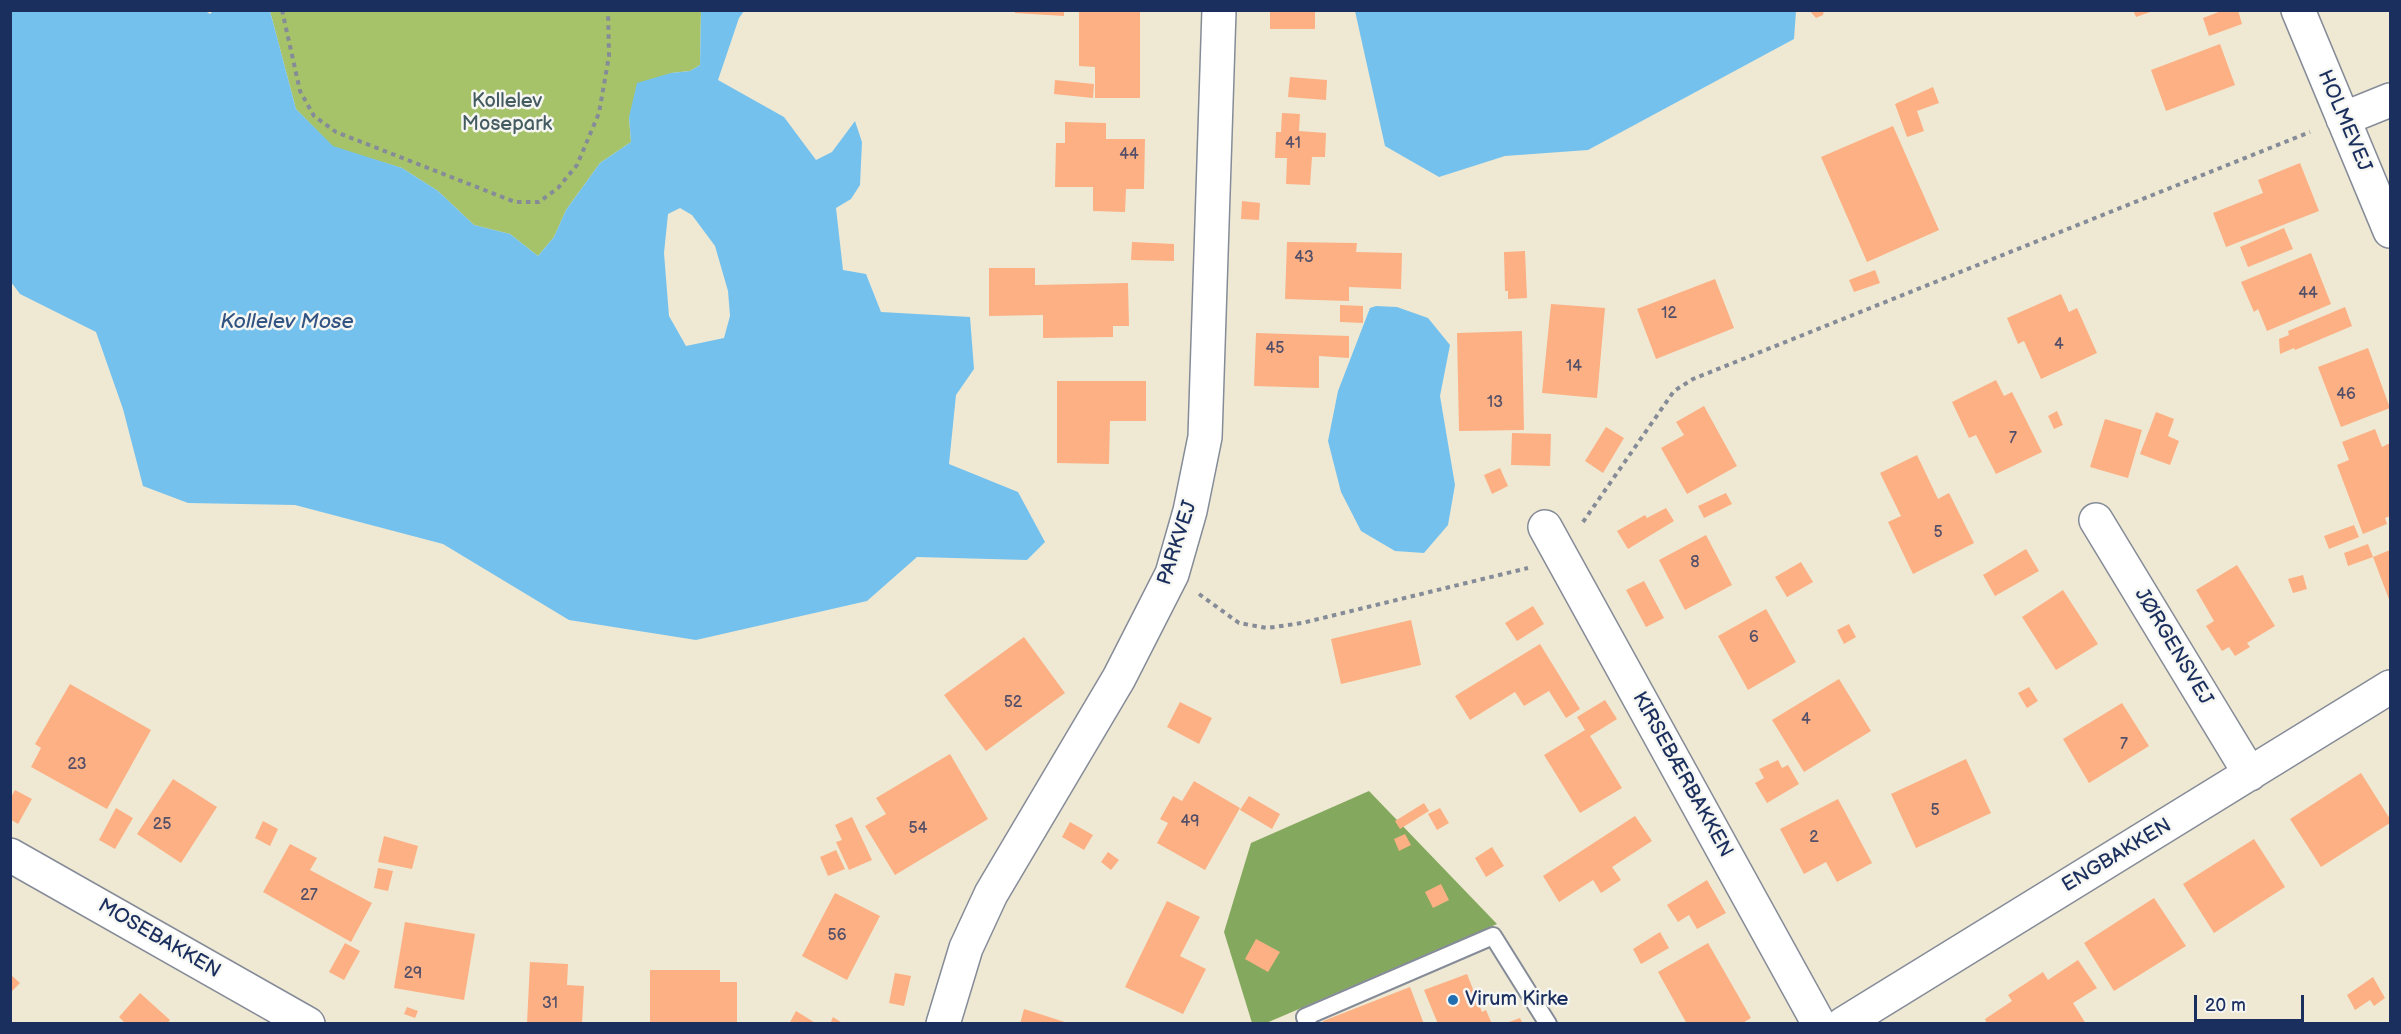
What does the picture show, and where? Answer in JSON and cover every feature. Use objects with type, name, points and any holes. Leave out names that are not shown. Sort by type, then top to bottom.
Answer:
[{"type":"street","name":"PARKVEJ","points":[[943,1023],[966,948],[992,894],[1119,678],[1172,574],[1190,511],[1205,437],[1219,10]]},
{"type":"street","name":"HOLMEVEJ","points":[[2298,10],[2391,231]]},
{"type":"street","points":[[2343,119],[2391,100]]},
{"type":"street","name":"JØRGENSVEJ","points":[[2096,519],[2250,774]]},
{"type":"street","name":"KIRSEBÆRBAKKEN","points":[[1553,541],[1819,1023]]},
{"type":"street","name":"ENGBAKKEN","points":[[1843,1023],[2391,687]]},
{"type":"street","name":"MOSEBAKKEN","points":[[10,855],[308,1023]]},
{"type":"lane","points":[[1308,1023],[1305,1017],[1493,936],[1548,1023]]},
{"type":"path","points":[[282,10],[300,91],[314,116],[336,132],[515,202],[539,202],[558,188],[577,165],[599,113],[609,56],[608,10]]},
{"type":"path","points":[[1172,574],[1239,623],[1267,628],[1302,623],[1534,567],[1674,391],[1693,379],[2343,119]]},
{"type":"green space","name":"Kollelev Mosepark","points":[[270,11],[701,11],[700,65],[690,71],[671,73],[629,117],[631,142],[600,163],[566,210],[554,237],[538,256],[510,234],[474,225],[438,191],[402,168],[333,147],[296,109]]},
{"type":"green space","points":[[1369,791],[1497,924],[1264,1024],[1252,1023],[1224,932],[1251,843]]},
{"type":"water","name":"Kollelev Mose","points":[[204,10],[210,14],[213,11],[270,11],[296,109],[333,146],[402,168],[438,191],[474,225],[510,234],[538,256],[554,237],[566,210],[600,163],[631,142],[629,117],[637,83],[671,73],[690,71],[700,65],[701,11],[744,11],[739,18],[718,80],[784,117],[816,160],[832,152],[855,121],[862,142],[860,185],[851,199],[836,208],[843,270],[866,274],[881,312],[970,317],[974,369],[956,395],[949,464],[1018,492],[1045,542],[1027,560],[917,557],[867,601],[696,640],[569,620],[443,544],[295,505],[188,503],[143,486],[123,409],[96,332],[20,294],[11,282],[11,11]],"holes":[[[680,208],[692,215],[715,246],[728,291],[730,316],[724,338],[686,346],[669,316],[664,253],[668,214]]]},
{"type":"water","points":[[1355,10],[1796,11],[1794,39],[1588,150],[1505,156],[1439,177],[1385,146]]},
{"type":"water","points":[[1397,307],[1428,318],[1450,345],[1440,396],[1455,485],[1448,525],[1424,553],[1395,551],[1361,531],[1341,492],[1328,441],[1338,391],[1370,308]]},
{"type":"building","points":[[1015,10],[1064,10],[1064,16],[1015,13]]},
{"type":"building","points":[[1079,10],[1140,10],[1140,98],[1095,98],[1095,67],[1079,66]]},
{"type":"building","points":[[1270,10],[1315,10],[1315,29],[1270,29]]},
{"type":"building","points":[[1809,10],[1824,10],[1823,15],[1816,18]]},
{"type":"building","points":[[2133,10],[2153,10],[2153,11],[2136,17]]},
{"type":"building","points":[[2224,10],[2238,10],[2242,24],[2209,36],[2203,18]]},
{"type":"building","points":[[2220,44],[2235,85],[2166,111],[2151,70]]},
{"type":"building","points":[[1290,77],[1327,80],[1326,100],[1288,97]]},
{"type":"building","points":[[1055,80],[1094,84],[1093,98],[1054,94]]},
{"type":"building","points":[[1933,87],[1939,103],[1917,111],[1924,131],[1907,137],[1895,104]]},
{"type":"building","points":[[1282,113],[1300,114],[1299,131],[1326,133],[1325,157],[1312,157],[1310,185],[1286,184],[1287,158],[1275,158],[1276,132],[1281,132]]},
{"type":"building","points":[[1065,122],[1106,123],[1106,139],[1145,139],[1144,189],[1126,189],[1125,212],[1093,211],[1093,187],[1055,187],[1056,143],[1065,143]]},
{"type":"building","points":[[1893,126],[1939,230],[1867,262],[1821,157]]},
{"type":"building","points":[[2300,163],[2319,211],[2226,247],[2213,213],[2263,193],[2258,180]]},
{"type":"building","points":[[1242,201],[1260,203],[1259,220],[1241,219]]},
{"type":"building","points":[[2284,228],[2293,249],[2248,267],[2240,247]]},
{"type":"building","points":[[1132,242],[1174,244],[1174,261],[1131,260]]},
{"type":"building","points":[[1287,242],[1357,243],[1356,252],[1402,253],[1401,289],[1349,287],[1349,301],[1285,299]]},
{"type":"building","points":[[1525,251],[1527,298],[1508,299],[1508,291],[1505,291],[1504,252]]},
{"type":"building","points":[[2311,253],[2331,304],[2267,331],[2258,309],[2254,312],[2241,282]]},
{"type":"building","points":[[989,268],[1035,268],[1035,285],[1128,283],[1129,326],[1113,326],[1113,337],[1043,338],[1043,315],[989,316]]},
{"type":"building","points":[[1875,270],[1880,283],[1854,292],[1849,280]]},
{"type":"building","points":[[1715,279],[1734,328],[1656,359],[1637,309]]},
{"type":"building","points":[[2061,294],[2069,312],[2077,308],[2097,353],[2041,379],[2024,341],[2018,344],[2007,318]]},
{"type":"building","points":[[1551,304],[1605,308],[1597,398],[1542,393]]},
{"type":"building","points":[[1340,305],[1363,306],[1363,323],[1340,322]]},
{"type":"building","points":[[2345,307],[2352,326],[2280,354],[2279,339],[2289,335],[2288,331]]},
{"type":"building","points":[[1522,331],[1524,430],[1459,431],[1457,333]]},
{"type":"building","points":[[1256,333],[1349,336],[1349,358],[1319,356],[1319,388],[1254,386]]},
{"type":"building","points":[[2368,348],[2390,408],[2341,427],[2318,367]]},
{"type":"building","points":[[1996,380],[2004,396],[2012,392],[2042,452],[1996,474],[1976,435],[1969,438],[1952,402]]},
{"type":"building","points":[[1057,381],[1146,381],[1146,421],[1110,421],[1109,464],[1057,463]]},
{"type":"building","points":[[1704,406],[1737,466],[1687,494],[1661,448],[1684,435],[1676,422]]},
{"type":"building","points":[[2057,411],[2063,425],[2054,429],[2048,416]]},
{"type":"building","points":[[2156,412],[2174,419],[2168,436],[2179,441],[2170,465],[2140,454]]},
{"type":"building","points":[[2105,419],[2142,430],[2128,478],[2090,467]]},
{"type":"building","points":[[1606,427],[1624,438],[1603,473],[1585,461]]},
{"type":"building","points":[[2375,429],[2382,447],[2390,443],[2390,516],[2385,518],[2387,524],[2363,534],[2337,465],[2349,460],[2342,442]]},
{"type":"building","points":[[1512,433],[1551,434],[1550,466],[1511,465]]},
{"type":"building","points":[[1917,455],[1938,499],[1949,493],[1974,543],[1913,574],[1888,522],[1901,516],[1880,473]]},
{"type":"building","points":[[1500,468],[1508,486],[1492,494],[1484,475]]},
{"type":"building","points":[[1726,493],[1732,504],[1704,518],[1698,506]]},
{"type":"building","points":[[1666,508],[1674,521],[1628,549],[1617,531],[1645,515],[1647,518]]},
{"type":"building","points":[[2354,525],[2359,537],[2329,549],[2324,536]]},
{"type":"building","points":[[1706,535],[1732,585],[1685,610],[1659,560]]},
{"type":"building","points":[[2368,544],[2373,557],[2348,566],[2344,553]]},
{"type":"building","points":[[2026,549],[2039,571],[1995,596],[1983,575]]},
{"type":"building","points":[[2390,550],[2390,602],[2373,557]]},
{"type":"building","points":[[1801,562],[1813,582],[1787,597],[1775,577]]},
{"type":"building","points":[[2237,565],[2275,626],[2247,643],[2250,647],[2235,656],[2229,647],[2222,651],[2206,626],[2214,621],[2196,590]]},
{"type":"building","points":[[2303,575],[2307,589],[2293,593],[2288,579]]},
{"type":"building","points":[[1644,581],[1664,618],[1646,627],[1626,590]]},
{"type":"building","points":[[2063,590],[2098,644],[2056,670],[2022,617]]},
{"type":"building","points":[[1533,606],[1544,624],[1517,641],[1505,623]]},
{"type":"building","points":[[1766,609],[1796,662],[1748,690],[1718,636]]},
{"type":"building","points":[[1411,620],[1421,665],[1341,684],[1331,639]]},
{"type":"building","points":[[1849,624],[1856,637],[1844,644],[1837,630]]},
{"type":"building","points":[[1024,637],[1065,693],[986,751],[944,695]]},
{"type":"building","points":[[1540,644],[1580,709],[1566,718],[1549,691],[1524,706],[1515,692],[1470,720],[1455,696]]},
{"type":"building","points":[[1839,679],[1871,731],[1804,772],[1772,720]]},
{"type":"building","points":[[70,684],[151,730],[107,809],[31,767],[41,748],[35,744]]},
{"type":"building","points":[[2029,687],[2038,701],[2027,708],[2018,693]]},
{"type":"building","points":[[1605,700],[1617,719],[1590,736],[1622,788],[1580,813],[1544,755],[1585,730],[1577,717]]},
{"type":"building","points":[[1180,702],[1212,718],[1199,744],[1167,727]]},
{"type":"building","points":[[2122,703],[2149,746],[2089,783],[2063,739]]},
{"type":"building","points":[[950,754],[988,819],[895,875],[865,826],[886,814],[876,798]]},
{"type":"building","points":[[1966,759],[1991,813],[1916,848],[1891,794]]},
{"type":"building","points":[[1778,760],[1782,768],[1788,765],[1799,784],[1767,803],[1755,783],[1764,778],[1759,769]]},
{"type":"building","points":[[2361,773],[2390,819],[2390,823],[2321,867],[2290,819]]},
{"type":"building","points":[[173,779],[217,807],[181,863],[137,834]]},
{"type":"building","points":[[1194,781],[1240,808],[1205,870],[1157,843],[1168,823],[1160,819],[1173,796],[1182,801]]},
{"type":"building","points":[[15,790],[32,799],[18,824],[10,819],[10,799]]},
{"type":"building","points":[[1249,796],[1280,814],[1272,829],[1240,810]]},
{"type":"building","points":[[1838,799],[1872,863],[1837,882],[1826,862],[1804,874],[1780,829]]},
{"type":"building","points":[[1424,803],[1429,811],[1400,829],[1395,821]]},
{"type":"building","points":[[116,808],[133,818],[115,849],[99,840]]},
{"type":"building","points":[[1440,808],[1449,823],[1437,830],[1428,814]]},
{"type":"building","points":[[1635,816],[1652,841],[1612,867],[1621,880],[1601,893],[1593,880],[1559,902],[1543,876]]},
{"type":"building","points":[[852,817],[872,860],[849,870],[836,842],[842,840],[835,825]]},
{"type":"building","points":[[263,821],[278,829],[270,846],[255,838]]},
{"type":"building","points":[[1070,822],[1093,835],[1084,850],[1062,837]]},
{"type":"building","points":[[1405,834],[1411,845],[1399,851],[1394,839]]},
{"type":"building","points":[[384,836],[418,846],[412,869],[378,862]]},
{"type":"building","points":[[2254,839],[2285,887],[2214,933],[2183,884]]},
{"type":"building","points":[[290,844],[317,858],[310,870],[372,903],[351,942],[263,892]]},
{"type":"building","points":[[1492,847],[1504,866],[1486,877],[1475,858]]},
{"type":"building","points":[[836,850],[845,869],[828,876],[820,857]]},
{"type":"building","points":[[1108,852],[1119,860],[1111,870],[1101,862]]},
{"type":"building","points":[[378,868],[393,871],[388,891],[374,888]]},
{"type":"building","points":[[1707,880],[1726,913],[1697,929],[1689,915],[1678,922],[1667,905]]},
{"type":"building","points":[[1441,884],[1449,900],[1433,908],[1425,892]]},
{"type":"building","points":[[835,893],[880,916],[847,980],[802,956]]},
{"type":"building","points":[[2154,898],[2186,946],[2114,991],[2084,943]]},
{"type":"building","points":[[1167,901],[1200,917],[1180,956],[1206,969],[1183,1014],[1125,987]]},
{"type":"building","points":[[405,922],[475,934],[464,1000],[394,988]]},
{"type":"building","points":[[1660,932],[1669,948],[1641,964],[1633,949]]},
{"type":"building","points":[[1256,939],[1280,952],[1268,972],[1245,959]]},
{"type":"building","points":[[345,943],[360,951],[344,980],[329,972]]},
{"type":"building","points":[[1708,943],[1751,1018],[1741,1024],[1687,1024],[1658,972]]},
{"type":"building","points":[[2078,960],[2097,988],[2073,1003],[2086,1024],[1987,1024],[1985,1019],[2012,1001],[2008,995],[2043,972],[2048,980]]},
{"type":"building","points":[[530,962],[568,964],[567,985],[584,986],[582,1024],[527,1024]]},
{"type":"building","points":[[650,970],[720,970],[720,982],[737,982],[737,1024],[650,1024]]},
{"type":"building","points":[[895,973],[911,976],[904,1006],[889,1003]]},
{"type":"building","points":[[10,974],[20,983],[10,993]]},
{"type":"building","name":"Virum Kirke","points":[[1467,974],[1482,1012],[1486,1010],[1492,1024],[1438,1024],[1424,990]]},
{"type":"building","points":[[2373,977],[2385,998],[2374,1006],[2370,1000],[2355,1010],[2347,995]]},
{"type":"building","name":"Virum Kirke","points":[[1410,987],[1424,1024],[1324,1024],[1323,1021]]},
{"type":"building","points":[[140,993],[170,1020],[167,1024],[126,1024],[119,1017]]},
{"type":"building","points":[[407,1007],[418,1011],[415,1018],[404,1014]]},
{"type":"building","points":[[1024,1009],[1068,1023],[1068,1024],[1020,1024]]},
{"type":"building","points":[[796,1011],[817,1024],[789,1024]]},
{"type":"building","points":[[833,1017],[844,1024],[830,1024]]},
{"type":"building","name":"Virum Kirke","points":[[1520,1018],[1523,1024],[1506,1024],[1506,1023]]},
{"type":"place","name":"Virum Kirke","points":[[1453,1000]]}]
